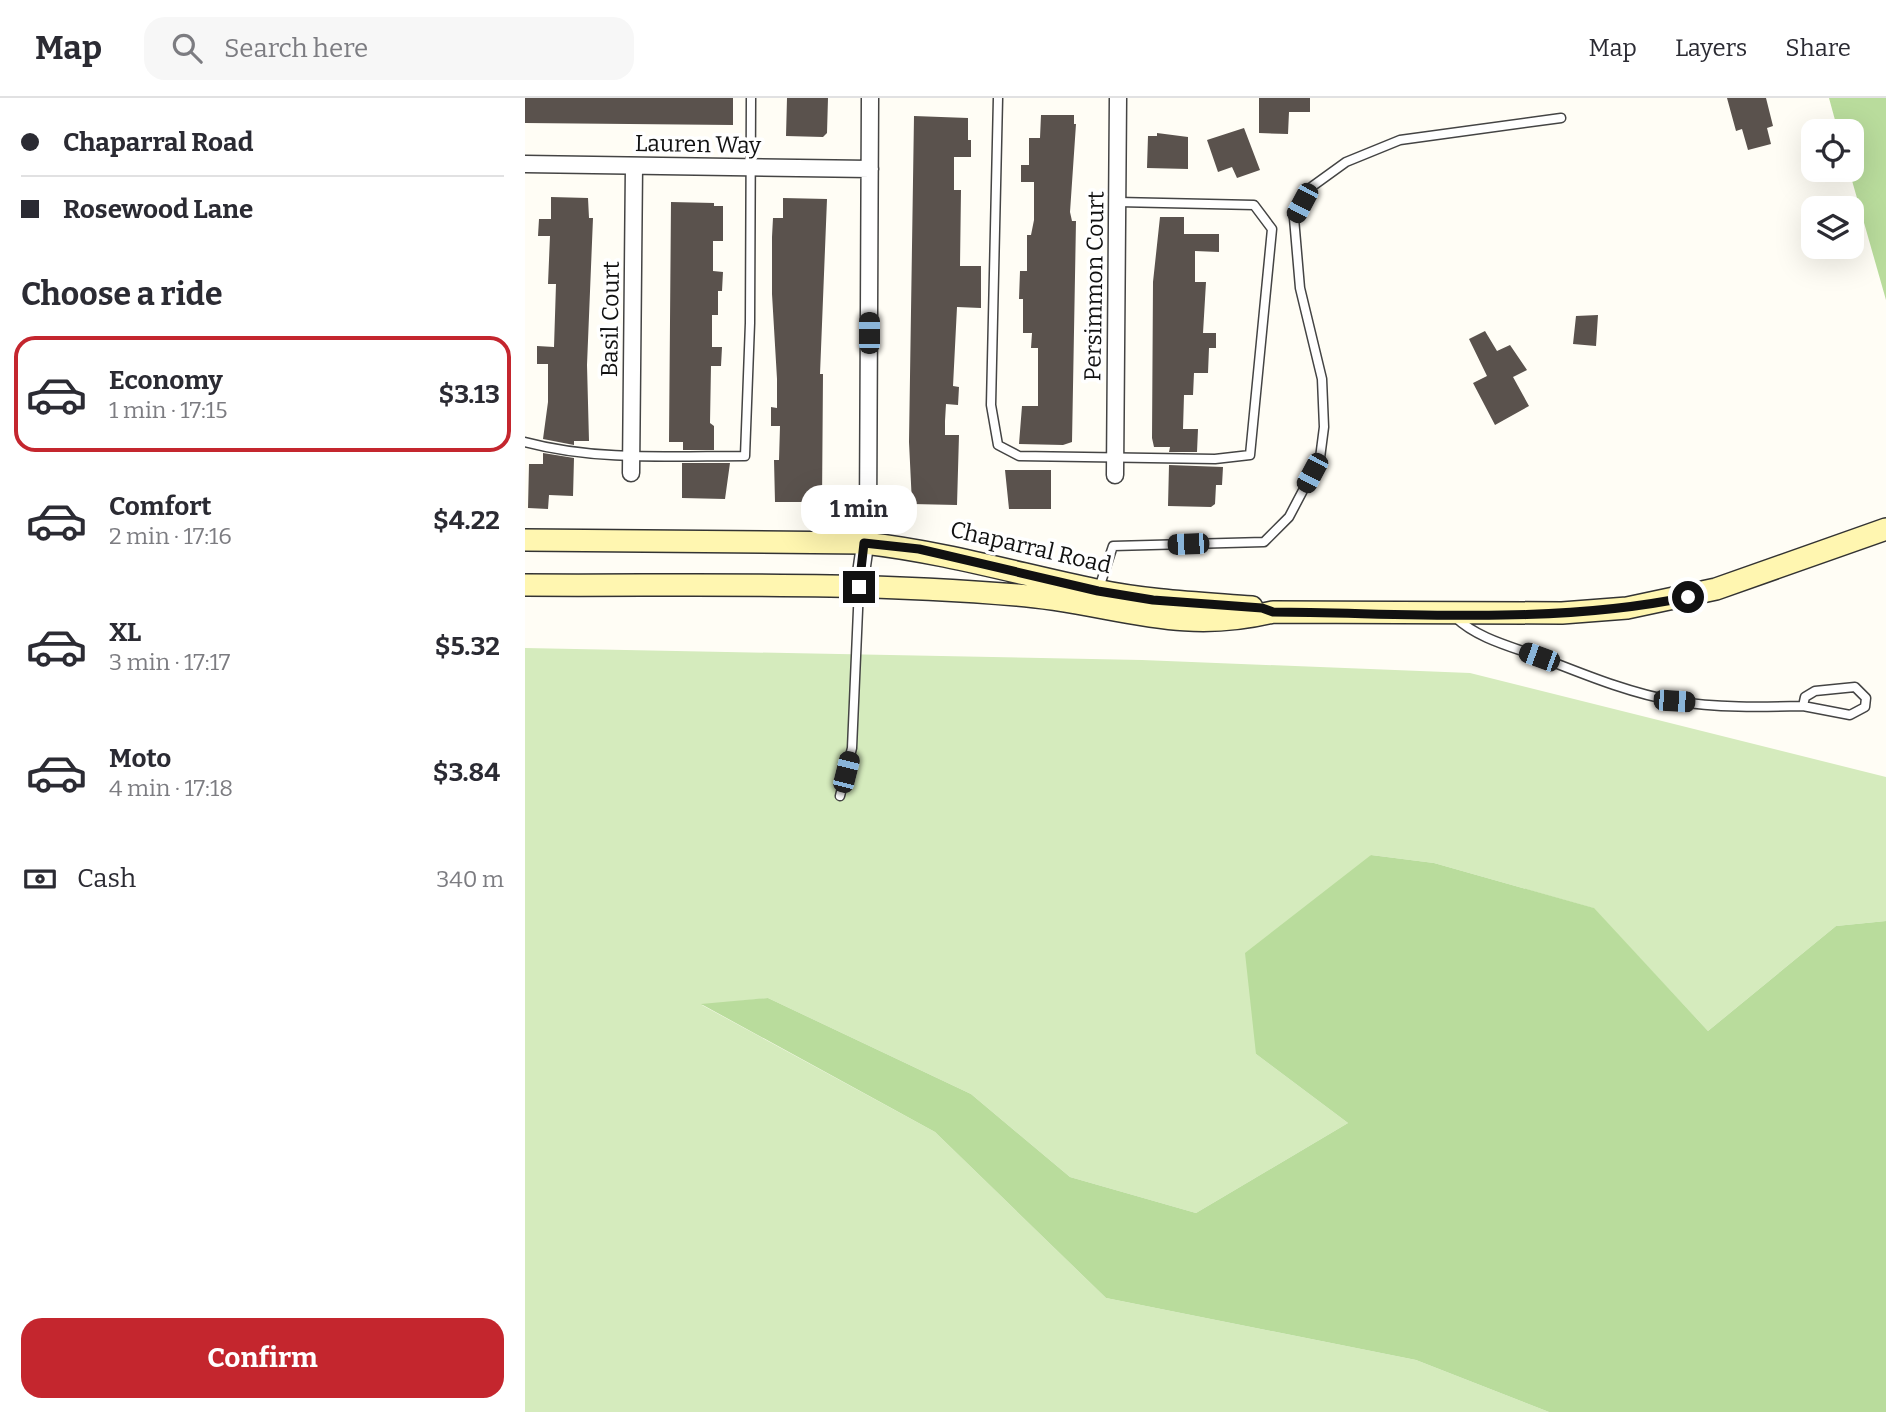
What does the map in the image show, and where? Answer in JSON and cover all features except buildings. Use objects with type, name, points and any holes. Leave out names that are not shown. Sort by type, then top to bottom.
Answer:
[{"type":"main road","name":"Chaparral Road","points":[[525,540],[864,543],[919,549],[1095,599],[1186,621],[1249,618],[1273,612],[1562,613],[1659,603],[1744,581],[1886,529]]},
{"type":"main road","name":"Chaparral Road","points":[[525,585],[859,587],[1095,599]]},
{"type":"street","points":[[859,587],[868,524],[870,98]]},
{"type":"street","name":"Persimmon Court","points":[[1115,475],[1118,98]]},
{"type":"street","name":"Lauren Way","points":[[525,164],[870,169]]},
{"type":"street","name":"Basil Court","points":[[631,465],[634,166]]},
{"type":"lane","points":[[525,442],[631,465],[745,456],[750,323],[751,98]]},
{"type":"lane","points":[[998,98],[991,405],[998,445],[1019,456],[1215,459],[1251,455],[1272,229],[1254,205],[1118,202]]},
{"type":"lane","points":[[1095,599],[1112,546],[1264,542],[1290,517],[1320,458],[1324,427],[1322,379],[1300,288],[1294,218],[1310,188],[1346,162],[1400,139],[1561,118]]},
{"type":"lane","points":[[840,796],[852,748],[859,587]]},
{"type":"lane","points":[[1450,613],[1465,626],[1496,642],[1614,684],[1674,701],[1765,707],[1803,706],[1850,715],[1865,707],[1866,698],[1855,687],[1833,688],[1815,691],[1805,697],[1803,706]]},
{"type":"green space","points":[[1829,98],[1886,98],[1886,300],[1864,223],[1864,196],[1856,196],[1852,182],[1864,182],[1864,119],[1835,119]]},
{"type":"green space","points":[[525,648],[1142,660],[1470,673],[1886,777],[1886,921],[1836,926],[1708,1031],[1593,908],[1434,863],[1371,855],[1256,1054],[1348,1123],[1196,1213],[1070,1177],[971,1094],[768,998],[702,1005],[935,1132],[1106,1298],[1416,1360],[1549,1412],[525,1412]]},
{"type":"green space","points":[[1371,855],[1434,863],[1594,908],[1708,1031],[1836,926],[1886,921],[1886,1412],[1549,1412],[1416,1360],[1106,1298],[935,1132],[701,1004],[768,998],[971,1094],[1070,1177],[1196,1213],[1348,1123],[1256,1054],[1245,953]]},
{"type":"route","points":[[859,587],[864,543],[919,549],[973,560],[1098,591],[1153,600],[1262,608],[1273,612],[1562,613],[1627,608],[1688,597]]}]
